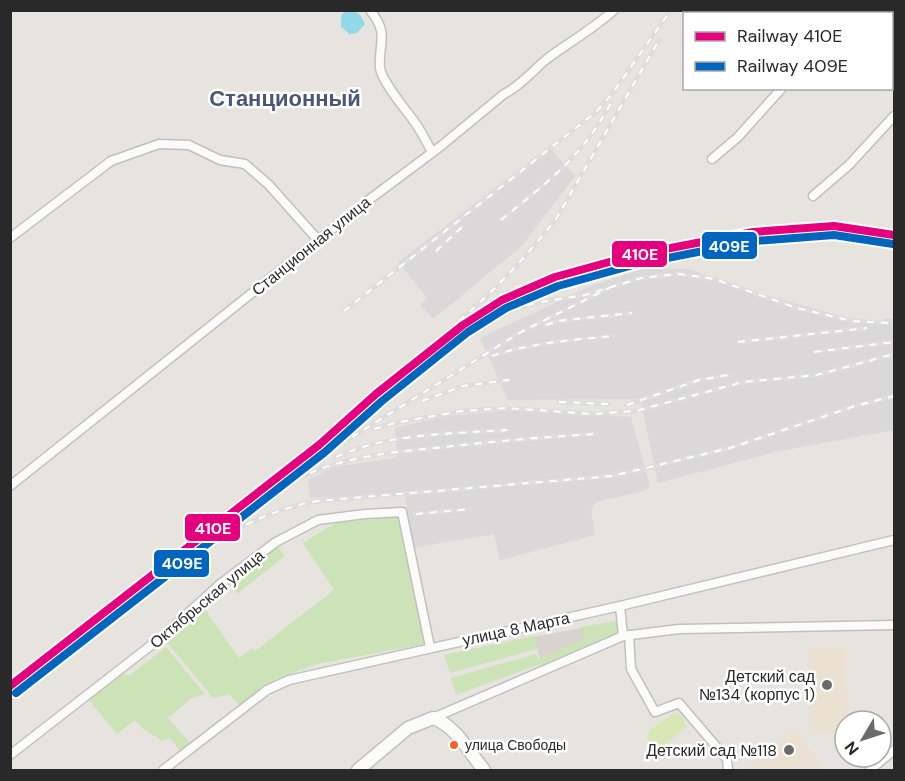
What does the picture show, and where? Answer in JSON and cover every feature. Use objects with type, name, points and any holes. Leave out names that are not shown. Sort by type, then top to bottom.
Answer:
[{"type":"street","points":[[369,10],[379,21],[383,40],[380,69],[432,152]]},
{"type":"street","name":"Станционная улица","points":[[12,483],[504,94],[515,89],[547,59],[614,10]]},
{"type":"street","points":[[712,159],[738,137],[780,90]]},
{"type":"street","points":[[813,196],[849,165],[894,116]]},
{"type":"street","points":[[10,238],[111,161],[159,144],[189,145],[220,160],[245,164],[269,185],[318,240]]},
{"type":"street","name":"Октябрьская улица","points":[[10,755],[164,636],[219,585],[276,542],[318,520],[364,513],[402,512],[430,647]]},
{"type":"street","name":"улица 8 Марта","points":[[164,771],[267,690],[289,680],[620,606],[894,540]]},
{"type":"street","points":[[620,606],[631,669],[655,712],[679,703],[727,759],[728,771]]},
{"type":"street","points":[[358,771],[408,728],[626,636],[679,629],[894,625]]},
{"type":"street","points":[[434,718],[451,728],[484,771]]},
{"type":"street","points":[[870,771],[894,750]]},
{"type":"shaded area","points":[[549,147],[575,176],[521,247],[433,319],[420,304],[427,298],[398,262]]},
{"type":"shaded area","points":[[644,268],[688,269],[771,297],[845,317],[880,322],[886,318],[894,319],[894,430],[779,451],[658,483],[640,399],[508,400],[480,338],[591,286]]},
{"type":"shaded area","points":[[502,411],[550,411],[631,417],[650,486],[644,491],[596,502],[591,511],[595,535],[500,560],[494,534],[412,548],[405,494],[310,498],[308,480],[333,467],[397,458],[395,428],[445,416]]},
{"type":"shaded area","points":[[581,628],[584,639],[540,658],[533,637]]},
{"type":"shaded area","name":"Детский сад №134 (корпус 1)","points":[[845,647],[847,709],[833,709],[833,734],[809,734],[807,648]]},
{"type":"shaded area","name":"Детский сад №118","points":[[794,730],[826,770],[743,770]]},
{"type":"green space","points":[[399,517],[425,644],[317,664],[274,680],[276,682],[240,706],[229,694],[213,698],[165,640],[202,605],[239,658],[252,648],[255,651],[334,590],[303,543],[335,523]]},
{"type":"green space","points":[[277,546],[285,556],[237,594],[228,583]]},
{"type":"green space","points":[[616,621],[618,635],[542,668],[540,664],[456,695],[451,678],[536,654],[538,659],[583,639],[580,627]]},
{"type":"green space","points":[[533,636],[537,649],[450,673],[444,655]]},
{"type":"green space","points":[[166,647],[205,694],[192,698],[168,718],[192,745],[182,753],[170,738],[162,741],[143,729],[135,720],[117,734],[89,700],[119,674],[130,675]]},
{"type":"green space","points":[[674,713],[682,718],[686,727],[661,748],[653,746],[647,739],[649,731]]},
{"type":"water","points":[[345,11],[354,11],[360,15],[365,24],[357,33],[349,34],[341,28],[341,16]]},
{"type":"railway","points":[[344,311],[596,112],[612,94],[671,10]]},
{"type":"railway","points":[[459,321],[510,272],[556,219],[659,40]]},
{"type":"railway","points":[[501,220],[563,168],[588,139],[611,103]]},
{"type":"railway","points":[[436,251],[462,227]]},
{"type":"railway","points":[[476,327],[505,313],[535,303],[585,295],[641,278],[679,274],[714,279],[797,308],[852,321],[894,323]]},
{"type":"railway","points":[[233,511],[521,332],[609,288]]},
{"type":"railway","points":[[546,325],[558,321],[632,313]]},
{"type":"railway","points":[[738,342],[867,328]]},
{"type":"railway","points":[[492,356],[536,345],[613,336]]},
{"type":"railway","points":[[814,352],[894,342]]},
{"type":"railway","points":[[374,429],[399,422],[462,411],[506,408],[593,414],[636,411],[743,382],[817,375],[894,354]]},
{"type":"railway","points":[[627,405],[699,380],[734,374]]},
{"type":"railway","points":[[422,401],[463,386],[509,380]]},
{"type":"railway","points":[[163,576],[236,530],[294,506],[317,501],[612,476],[730,448],[855,406],[894,396]]},
{"type":"railway","points":[[559,402],[609,404]]},
{"type":"railway","points":[[336,457],[356,449],[398,439],[507,430]]},
{"type":"railway","points":[[297,479],[332,465],[388,453],[596,434]]},
{"type":"railway","points":[[416,514],[471,509]]},
{"type":"railway","points":[[58,658],[175,575]]},
{"type":"railway","points":[[10,694],[63,654]]},
{"type":"rail line","name":"410E","points":[[10,686],[319,445],[376,394],[463,325],[502,300],[555,277],[635,255],[753,232],[834,226],[894,235]]},
{"type":"rail line","name":"409E","points":[[16,693],[325,452],[382,401],[468,332],[506,308],[558,286],[637,264],[754,241],[834,235],[893,244]]},
{"type":"place","name":"Детский сад №134 (корпус 1)","points":[[827,685]]},
{"type":"place","name":"улица Свободы","points":[[454,745]]},
{"type":"place","name":"Детский сад №118","points":[[789,750]]},
{"type":"district","name":"Станционный","points":[[285,98]]}]
